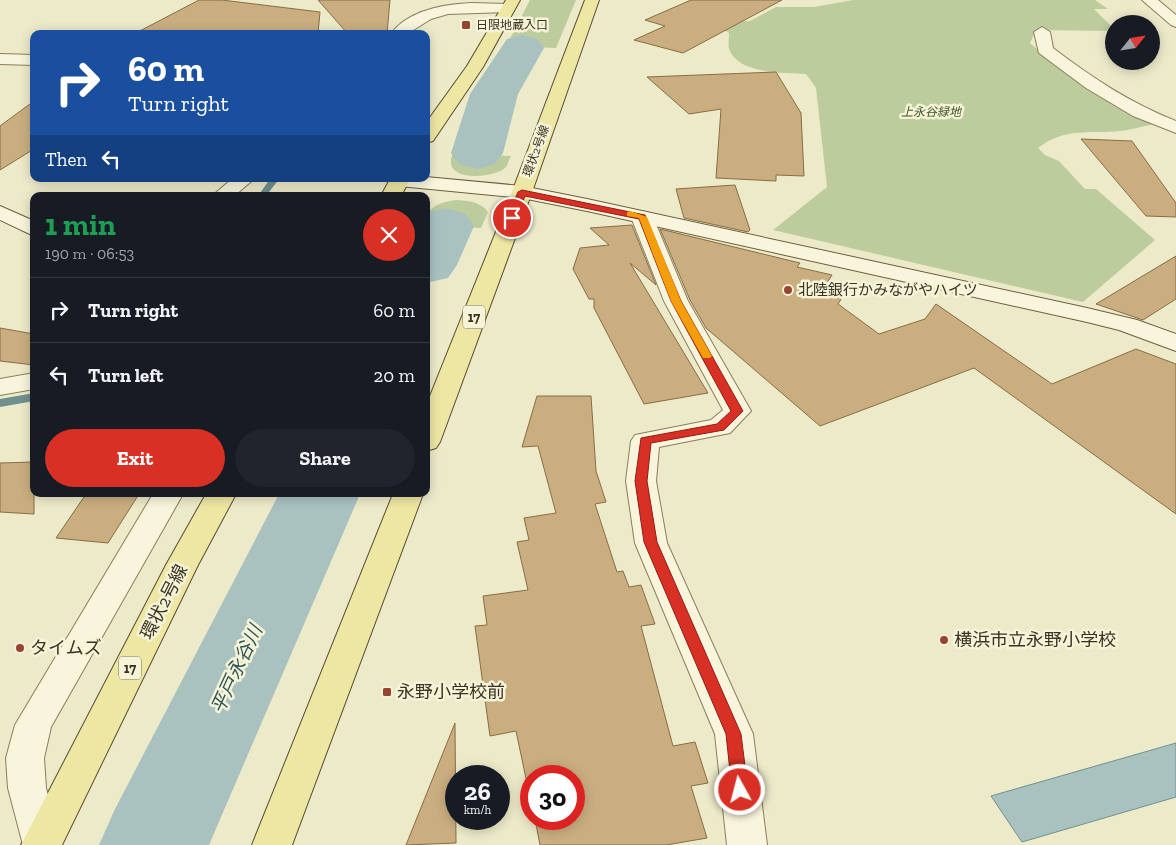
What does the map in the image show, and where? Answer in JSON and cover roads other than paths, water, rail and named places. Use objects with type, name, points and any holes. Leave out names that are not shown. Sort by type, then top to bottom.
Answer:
[{"type":"main road","name":"環状2号線","points":[[430,432],[522,192],[592,0]]},
{"type":"main road","points":[[430,131],[475,67],[511,4]]},
{"type":"main road","name":"環状2号線","points":[[42,844],[178,573],[219,497]]},
{"type":"main road","points":[[272,845],[407,497]]},
{"type":"street","points":[[1149,0],[1169,11],[1176,22]]},
{"type":"street","points":[[405,30],[423,17],[441,9],[511,4]]},
{"type":"street","points":[[1042,32],[1045,50],[1095,89],[1147,117],[1176,127]]},
{"type":"street","points":[[0,59],[30,60]]},
{"type":"street","points":[[227,192],[240,182]]},
{"type":"street","points":[[396,185],[522,192],[1087,315],[1128,325],[1176,343]]},
{"type":"street","points":[[0,212],[30,228]]},
{"type":"street","points":[[642,217],[676,301],[737,411],[720,427],[645,441],[641,481],[651,542],[734,734],[747,845]]},
{"type":"street","points":[[0,387],[30,382]]},
{"type":"street","points":[[42,844],[27,788],[25,758],[33,725],[166,497]]},
{"type":"water","points":[[1176,743],[1176,797],[1022,842],[991,796]]},
{"type":"waterway","name":"平戸永谷川","points":[[477,153],[494,94],[522,48]]},
{"type":"waterway","points":[[265,192],[272,182]]},
{"type":"waterway","name":"平戸永谷川","points":[[430,257],[445,226]]},
{"type":"waterway","points":[[0,403],[30,398]]},
{"type":"waterway","name":"平戸永谷川","points":[[154,845],[318,497]]},
{"type":"place","name":"日限地蔵入口","points":[[466,25]]},
{"type":"place","name":"北陸銀行かみながやハイツ","points":[[788,290]]},
{"type":"place","name":"横浜市立永野小学校","points":[[944,640]]},
{"type":"place","name":"タイムズ","points":[[20,648]]},
{"type":"place","name":"永野小学校前","points":[[387,692]]},
{"type":"park label","name":"上永谷緑地","points":[[931,112]]}]
